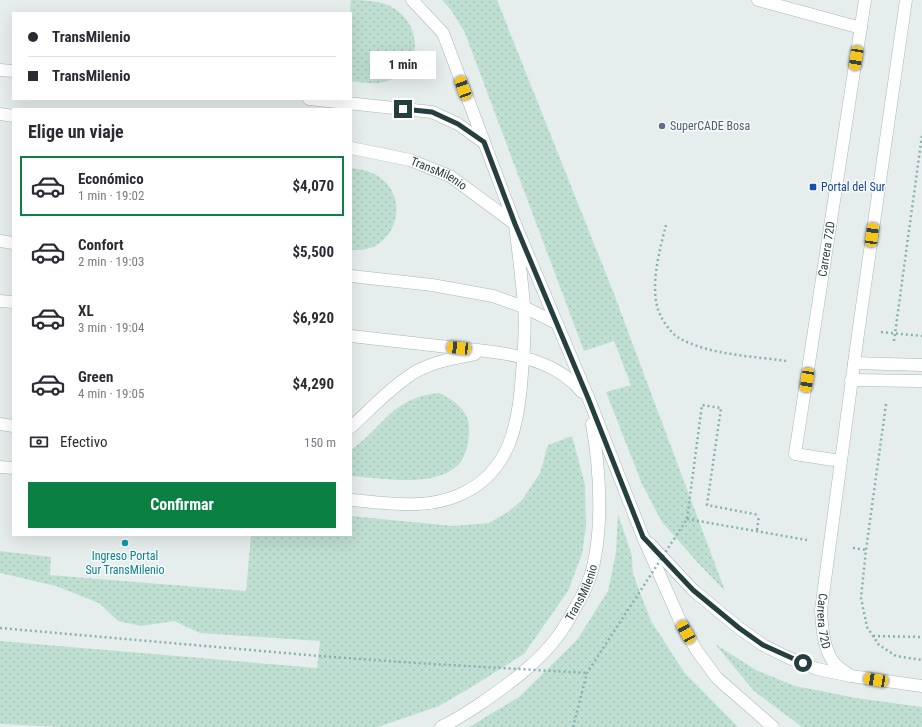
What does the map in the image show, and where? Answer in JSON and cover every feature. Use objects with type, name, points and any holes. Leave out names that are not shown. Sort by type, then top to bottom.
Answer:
[{"type":"street","name":"TransMilenio","points":[[412,0],[443,33],[515,224],[588,398],[643,537],[681,623],[697,651],[717,678],[773,727]]},
{"type":"street","points":[[758,0],[861,28]]},
{"type":"street","name":"Carrera 72D","points":[[840,461],[795,454],[865,0]]},
{"type":"street","name":"Carrera 72D","points":[[851,676],[832,660],[826,647],[822,628],[821,610],[840,461],[906,0]]},
{"type":"street","points":[[0,70],[12,71]]},
{"type":"street","points":[[318,100],[432,112],[458,124],[484,142]]},
{"type":"street","points":[[0,114],[12,116]]},
{"type":"street","name":"TransMilenio","points":[[352,148],[410,160],[450,176],[515,224],[524,307],[520,402],[514,430],[507,450],[495,469],[476,486],[450,498],[417,504],[352,500]]},
{"type":"street","points":[[0,241],[12,243]]},
{"type":"street","points":[[352,276],[432,285],[493,296],[524,307],[556,323]]},
{"type":"street","points":[[0,301],[12,302]]},
{"type":"street","name":"TransMilenio","points":[[352,336],[496,353],[523,358],[543,364],[555,370],[578,387],[588,398],[595,439],[599,484],[598,530],[590,577],[581,598],[558,636],[537,659],[514,680],[464,714],[441,727]]},
{"type":"street","name":"TransMilenio","points":[[352,426],[385,395],[416,372],[453,358],[477,354],[496,353]]},
{"type":"street","points":[[854,363],[921,365]]},
{"type":"street","points":[[852,380],[920,381]]},
{"type":"street","points":[[0,424],[12,426]]},
{"type":"street","points":[[0,467],[12,468]]},
{"type":"street","name":"TransMilenio","points":[[643,537],[693,590],[739,628],[763,645],[788,658],[817,669],[851,676]]},
{"type":"street","points":[[851,676],[922,686]]},
{"type":"path","points":[[666,225],[657,262],[657,306],[665,323],[678,337],[699,346],[719,352],[809,365]]},
{"type":"path","points":[[859,329],[922,336]]},
{"type":"path","points":[[573,727],[587,673],[686,519],[702,405],[721,408],[707,506],[760,515],[757,530],[686,519]]},
{"type":"path","points":[[866,550],[862,598],[867,627],[879,645],[896,656],[922,660]]},
{"type":"path","points":[[0,628],[319,656],[587,673]]},
{"type":"path","points":[[873,636],[922,638]]},
{"type":"green space","points":[[351,0],[371,1],[386,4],[401,14],[409,24],[414,35],[415,47],[412,58],[406,68],[397,77],[380,83],[352,81],[352,12],[350,12]]},
{"type":"green space","points":[[442,0],[497,0],[614,294],[725,591],[662,522],[642,484],[606,392],[631,385],[614,341],[584,351],[465,33],[451,10]]},
{"type":"green space","points":[[352,168],[372,173],[386,183],[395,198],[397,206],[394,224],[384,240],[372,247],[352,250]]},
{"type":"green space","points":[[439,393],[456,403],[464,412],[469,424],[469,431],[465,452],[460,463],[450,471],[438,476],[424,479],[393,480],[352,476],[352,449],[363,441],[399,407],[410,400]]},
{"type":"green space","points":[[572,436],[585,485],[586,526],[582,554],[568,591],[524,654],[439,706],[378,727],[60,727],[0,724],[0,641],[317,668],[320,641],[200,633],[174,621],[141,626],[118,621],[99,603],[56,586],[0,573],[0,551],[51,557],[50,575],[246,591],[251,536],[352,536],[352,516],[453,526],[489,523],[508,512],[522,500],[540,473],[548,445]]},
{"type":"green space","points":[[618,514],[632,556],[633,574],[651,621],[684,672],[738,727],[469,727],[519,697],[577,640],[608,591],[616,553]]},
{"type":"green space","points":[[715,644],[756,670],[795,686],[856,698],[922,707],[922,727],[802,727],[754,691]]},
{"type":"place","name":"SuperCADE Bosa","points":[[662,126]]},
{"type":"place","name":"Portal del Sur","points":[[813,187]]},
{"type":"place","name":"Ingreso Portal Sur TransMilenio","points":[[125,543]]},
{"type":"route","points":[[403,109],[432,112],[458,124],[484,142],[515,224],[588,398],[643,537],[693,590],[739,628],[763,645],[788,658],[803,663]]}]
